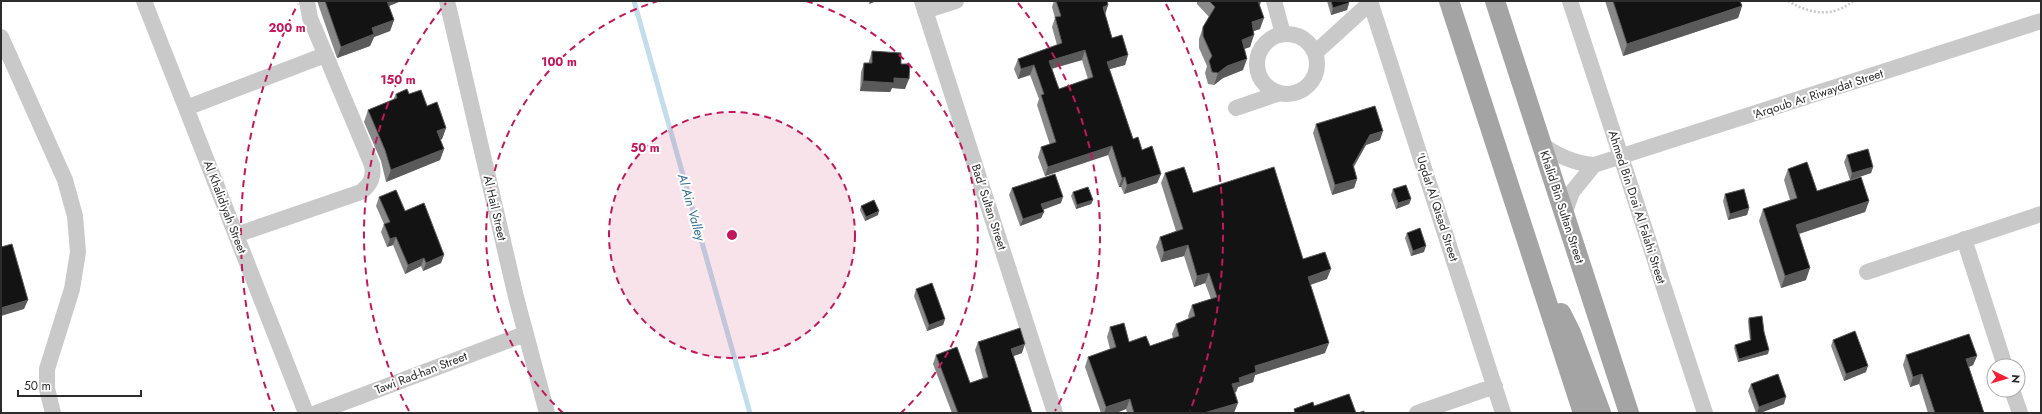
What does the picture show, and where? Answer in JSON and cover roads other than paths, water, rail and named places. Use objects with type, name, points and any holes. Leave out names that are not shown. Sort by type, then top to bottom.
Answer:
[{"type":"main road","points":[[1450,1],[1583,413]]},
{"type":"main road","name":"Khalid Bin Sultan Street","points":[[1495,1],[1629,413]]},
{"type":"main road","points":[[1541,285],[1553,300],[1571,333],[1601,413]]},
{"type":"street","name":"Al Khalidiyah Street","points":[[144,1],[306,413]]},
{"type":"street","points":[[236,235],[361,192],[370,183],[372,177],[372,165],[310,18],[307,10],[307,1]]},
{"type":"street","name":"Al Hail Street","points":[[447,1],[525,334],[547,413]]},
{"type":"street","points":[[924,6],[956,1]]},
{"type":"street","points":[[1274,1],[1283,34]]},
{"type":"street","name":"Ahmed Bin Drai Al Falahi Street","points":[[1570,1],[1705,413]]},
{"type":"street","points":[[1315,53],[1370,2]]},
{"type":"street","name":"'Uqdat Al Qisad Street","points":[[1370,2],[1503,413]]},
{"type":"street","name":"Bad' Sultan Street","points":[[924,6],[1055,413]]},
{"type":"street","name":"'Arqoub Ar Riwaydat Street","points":[[1540,143],[1549,150],[1571,161],[1594,165],[1621,158],[2041,21]]},
{"type":"street","points":[[1236,108],[1277,94],[1291,95],[1303,90],[1313,80],[1317,67],[1315,53],[1308,42],[1296,35],[1283,34],[1270,39],[1260,48],[1256,61],[1258,75],[1265,86],[1277,94]]},
{"type":"street","points":[[1,37],[65,180],[74,216],[78,252],[72,289],[47,370],[46,389],[53,413]]},
{"type":"street","points":[[186,108],[325,55]]},
{"type":"street","points":[[1564,214],[1572,192],[1594,165]]},
{"type":"street","points":[[1867,272],[2041,214]]},
{"type":"street","points":[[1964,239],[2002,358]]},
{"type":"street","name":"Tawi Rad-han Street","points":[[316,413],[525,334]]},
{"type":"street","points":[[1417,413],[1495,386]]},
{"type":"street","points":[[2015,398],[2020,413]]},
{"type":"waterway","name":"Al Ain Valley","points":[[634,1],[750,413]]}]
